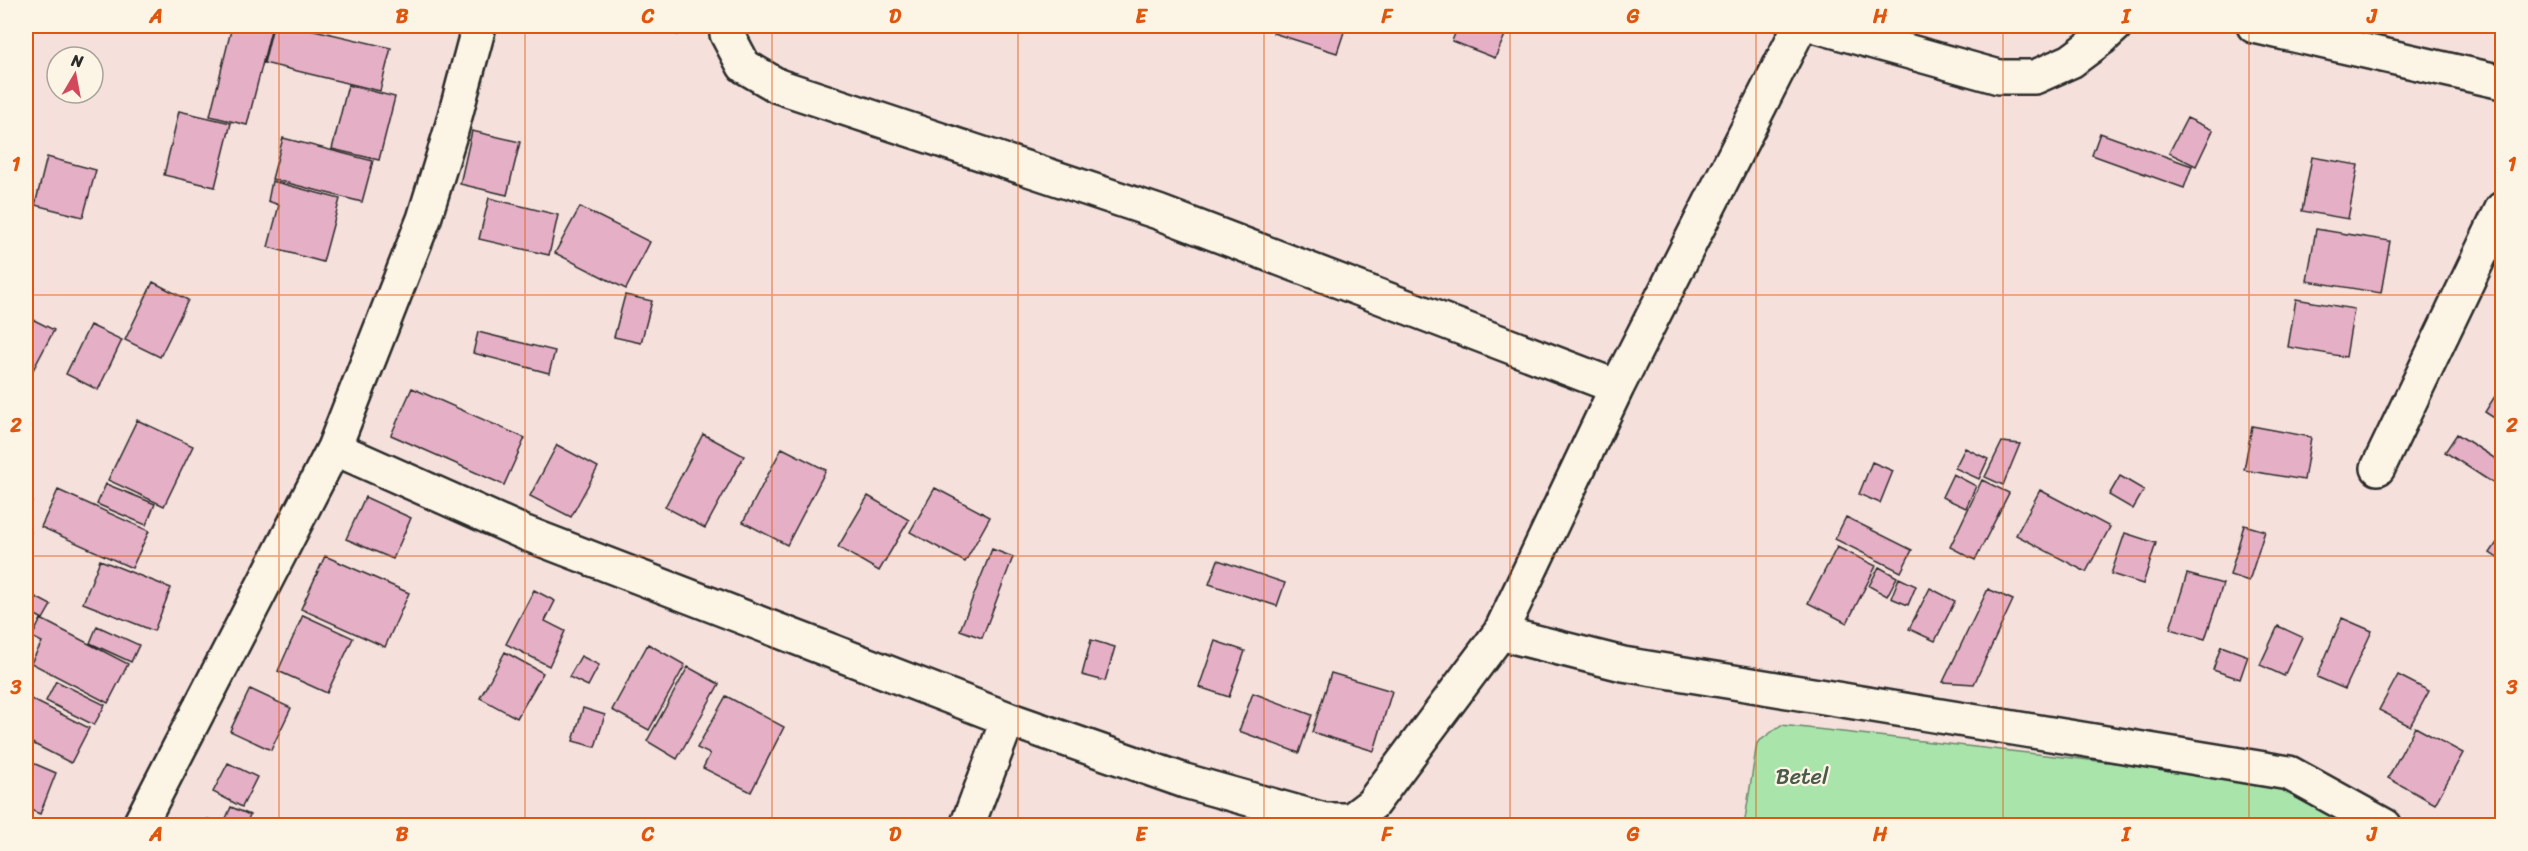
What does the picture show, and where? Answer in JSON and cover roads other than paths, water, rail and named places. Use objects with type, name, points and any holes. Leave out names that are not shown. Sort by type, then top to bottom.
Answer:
[{"type":"street","points":[[139,825],[334,448],[424,219],[451,131],[479,26]]},
{"type":"street","points":[[726,26],[727,34],[744,66],[778,86],[1158,212],[1617,387]]},
{"type":"street","points":[[334,448],[525,533],[1008,720],[1185,781],[1324,820],[1351,820],[1372,804],[1500,633],[1617,387],[1800,26]]},
{"type":"street","points":[[1816,26],[1999,77],[2035,77],[2071,61],[2115,26]]},
{"type":"street","points":[[2254,26],[2502,82]]},
{"type":"street","points":[[2378,468],[2502,209]]},
{"type":"street","points":[[1500,633],[1623,664],[2289,773],[2385,825]]},
{"type":"street","points":[[967,825],[1008,720]]},
{"type":"park label","name":"Betel","points":[[1802,776]]}]
